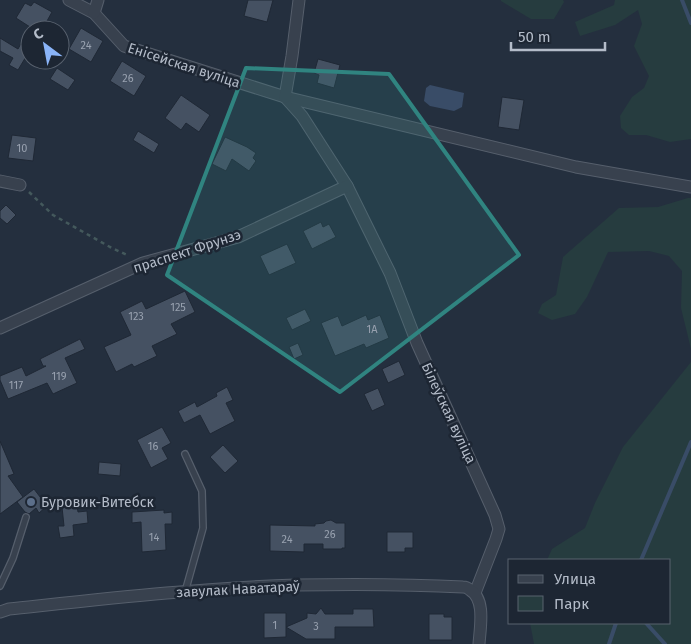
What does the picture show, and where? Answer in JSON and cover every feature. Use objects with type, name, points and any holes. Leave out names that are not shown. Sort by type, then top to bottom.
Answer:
[{"type":"street","name":"Енісейская вуліца","points":[[69,0],[94,13],[124,46],[285,97],[576,167],[691,187]]},
{"type":"street","points":[[94,13],[98,0]]},
{"type":"street","points":[[285,97],[300,0]]},
{"type":"street","name":"Білеўская вуліца","points":[[285,97],[302,116],[347,186],[390,272],[417,343],[495,515],[499,529],[498,534],[474,593]]},
{"type":"street","points":[[0,181],[20,184]]},
{"type":"street","name":"праспект Фрунзэ","points":[[0,328],[143,263],[238,236],[347,186]]},
{"type":"street","name":"завулак Наватараў","points":[[0,612],[9,609],[185,592],[295,585],[409,584],[463,586],[474,593]]},
{"type":"street","points":[[474,593],[480,603],[479,644]]},
{"type":"lane","points":[[185,454],[202,491],[202,528],[185,592]]},
{"type":"lane","points":[[0,586],[13,558],[26,517]]},
{"type":"path","points":[[20,184],[53,214],[110,247],[143,263]]},
{"type":"highlighted area","points":[[246,68],[389,74],[519,255],[340,392],[167,275]]},
{"type":"green space","points":[[501,0],[563,0],[564,2],[554,19],[531,19]]},
{"type":"green space","points":[[615,0],[691,0],[691,139],[670,142],[646,135],[629,135],[621,128],[620,116],[632,97],[644,88],[649,76],[634,46],[642,24],[638,10],[615,25],[580,36],[575,22],[614,5]]},
{"type":"green space","points":[[691,198],[691,349],[681,308],[682,271],[669,256],[649,251],[608,252],[587,297],[575,314],[552,320],[538,313],[542,304],[556,295],[563,257],[619,208],[658,207]]},
{"type":"green space","points":[[691,362],[691,644],[534,644],[530,624],[671,624],[671,559],[547,559],[552,549],[585,528],[595,503],[623,447]]},
{"type":"water","points":[[430,85],[464,93],[462,107],[454,111],[430,106],[424,101],[426,88]]},
{"type":"building","points":[[248,0],[273,0],[267,22],[244,16]]},
{"type":"building","points":[[34,2],[52,12],[48,20],[20,21],[16,18],[25,3],[31,6]]},
{"type":"building","points":[[81,28],[103,41],[91,62],[70,50]]},
{"type":"building","points":[[0,38],[18,49],[20,45],[20,67],[18,70],[9,65],[13,58],[0,51]]},
{"type":"building","points":[[318,59],[340,65],[334,88],[317,83],[319,75],[314,73]]},
{"type":"building","points":[[122,61],[146,76],[134,96],[110,81]]},
{"type":"building","points":[[56,70],[60,70],[75,80],[68,90],[50,79]]},
{"type":"building","points":[[181,95],[210,115],[199,132],[186,123],[181,130],[165,118]]},
{"type":"building","points":[[502,97],[524,100],[519,130],[498,127]]},
{"type":"building","points":[[138,131],[159,144],[154,153],[133,140]]},
{"type":"building","points":[[12,135],[36,138],[33,161],[8,158]]},
{"type":"building","points":[[225,137],[256,153],[253,158],[256,161],[249,171],[232,159],[226,171],[212,164]]},
{"type":"building","points":[[6,205],[16,215],[7,224],[0,218],[0,211]]},
{"type":"building","points":[[321,222],[323,227],[329,224],[336,237],[312,249],[303,231]]},
{"type":"building","points":[[287,244],[296,263],[269,275],[260,256]]},
{"type":"building","points":[[185,291],[195,312],[171,324],[177,334],[152,346],[157,356],[134,367],[132,364],[116,372],[104,347],[131,335],[120,312],[142,301],[146,309]]},
{"type":"building","points":[[305,309],[311,321],[292,330],[286,318]]},
{"type":"building","points":[[366,315],[368,320],[380,315],[389,338],[366,348],[364,344],[335,356],[321,323],[338,316],[342,326]]},
{"type":"building","points":[[80,339],[85,349],[65,358],[77,383],[53,394],[47,383],[8,399],[0,376],[22,367],[26,376],[46,366],[43,366],[40,359]]},
{"type":"building","points":[[298,343],[303,355],[294,359],[289,347]]},
{"type":"building","points":[[399,361],[405,375],[388,383],[382,369]]},
{"type":"building","points":[[227,387],[233,400],[226,403],[235,421],[210,434],[200,415],[184,423],[178,411],[195,402],[197,407],[217,396],[216,393]]},
{"type":"building","points":[[378,388],[385,405],[372,411],[364,394]]},
{"type":"building","points":[[162,427],[171,443],[162,448],[168,459],[151,468],[137,440]]},
{"type":"building","points":[[0,441],[14,474],[8,476],[23,497],[0,514]]},
{"type":"building","points":[[223,445],[238,461],[225,473],[210,457]]},
{"type":"building","points":[[99,462],[121,464],[120,476],[98,474]]},
{"type":"building","points":[[34,489],[47,506],[39,513],[36,508],[29,514],[17,502]]},
{"type":"building","points":[[77,506],[78,512],[87,511],[88,523],[73,525],[74,536],[60,538],[58,526],[64,526],[62,507]]},
{"type":"building","points":[[164,510],[164,513],[172,512],[172,524],[165,524],[166,550],[142,552],[141,522],[132,523],[132,512]]},
{"type":"building","points":[[331,520],[336,523],[345,523],[345,548],[323,549],[323,544],[304,544],[304,552],[270,551],[270,525],[315,526],[315,524]]},
{"type":"building","points":[[387,532],[413,532],[413,548],[405,548],[405,552],[387,552]]},
{"type":"building","points":[[321,608],[325,614],[353,614],[353,609],[373,609],[374,627],[335,627],[335,639],[306,639],[286,627],[307,618],[307,613],[316,614]]},
{"type":"building","points":[[264,613],[286,613],[286,637],[264,638]]},
{"type":"building","points":[[429,614],[444,614],[444,617],[452,617],[452,640],[429,640]]},
{"type":"waterway","points":[[682,0],[691,23]]},
{"type":"waterway","points":[[641,559],[691,442]]},
{"type":"waterway","points":[[609,644],[616,624]]},
{"type":"waterway","points":[[647,624],[665,644]]},
{"type":"place","name":"Буровик-Витебск","points":[[31,502]]}]
